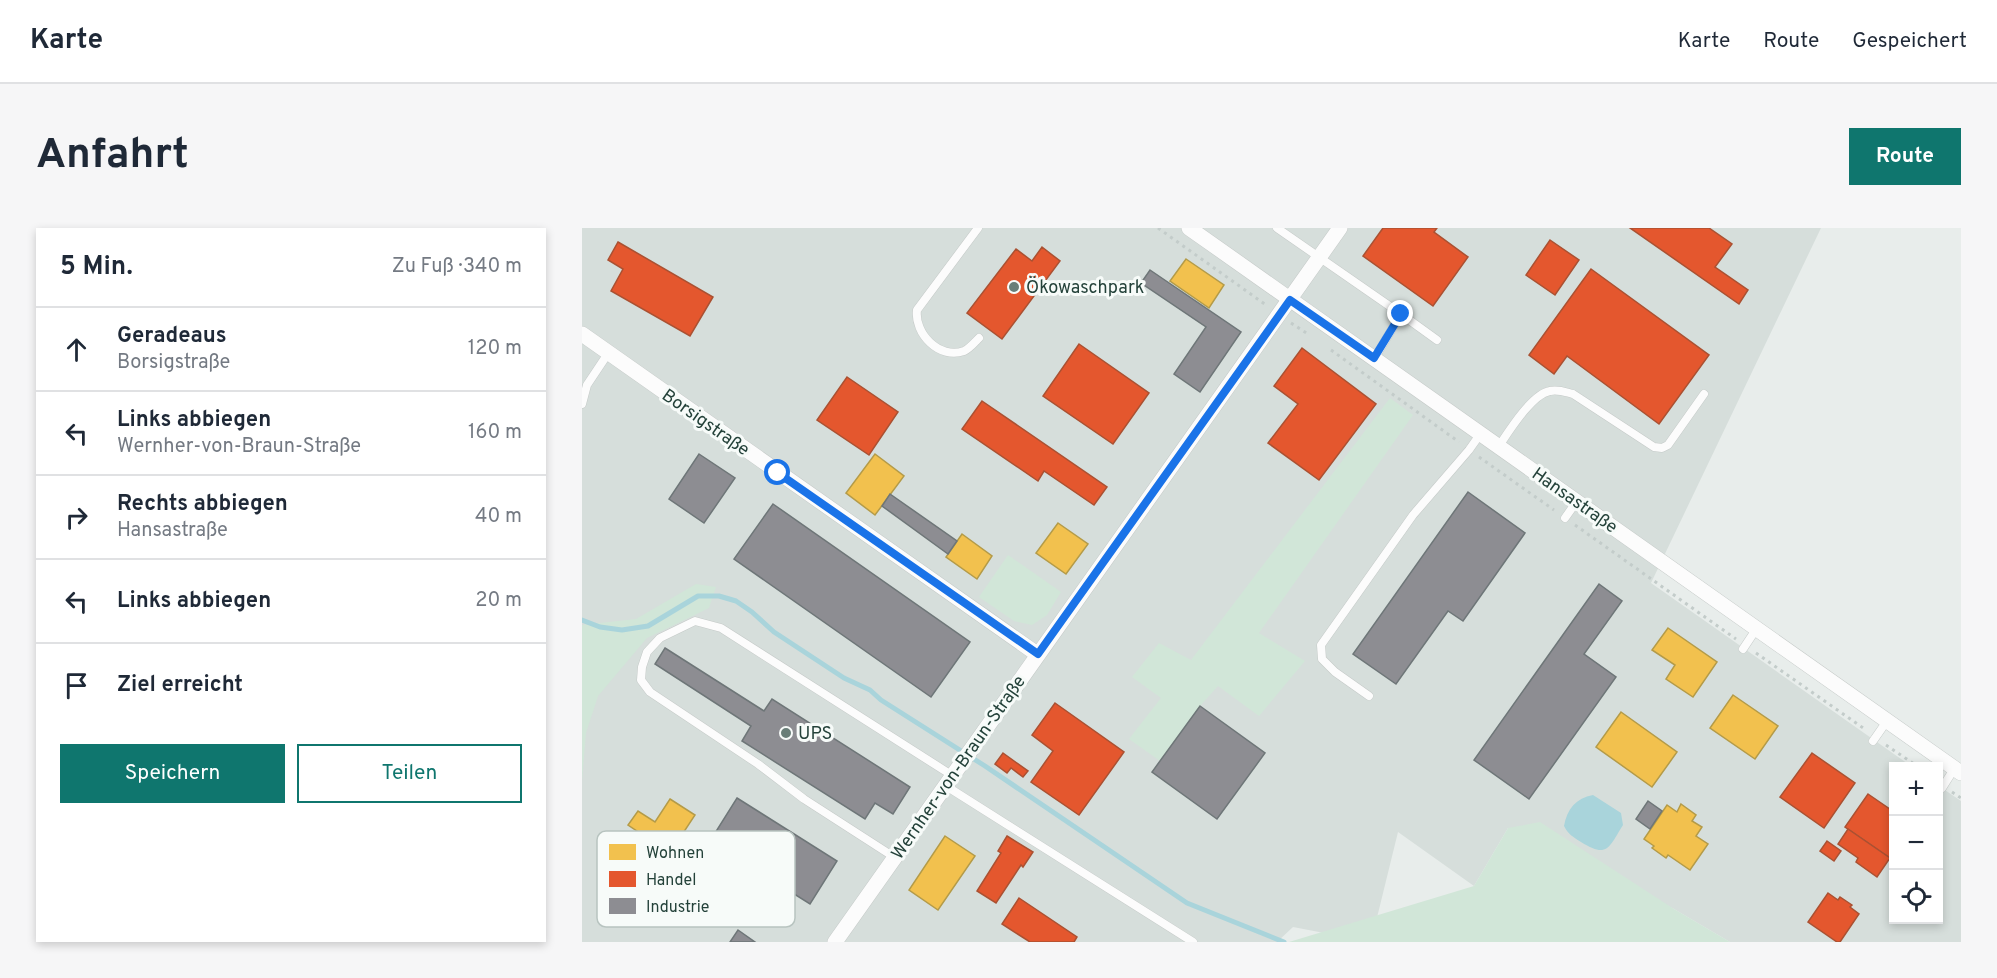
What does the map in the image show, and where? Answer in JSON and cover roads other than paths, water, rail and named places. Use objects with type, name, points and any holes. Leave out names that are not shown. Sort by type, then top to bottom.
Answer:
[{"type":"street","name":"Hansastraße","points":[[1189,228],[1958,771]]},
{"type":"street","name":"Wernher-von-Braun-Straße","points":[[835,942],[1340,228]]},
{"type":"street","name":"Borsigstraße","points":[[582,334],[780,470],[1038,654]]},
{"type":"lane","points":[[978,228],[917,310],[916,319],[924,335],[937,348],[953,352],[965,350],[979,338]]},
{"type":"lane","points":[[1277,228],[1437,340]]},
{"type":"lane","points":[[1374,358],[1401,314]]},
{"type":"lane","points":[[582,404],[587,385],[609,352]]},
{"type":"lane","points":[[1499,446],[1537,396],[1549,391],[1561,390],[1584,400],[1654,447],[1662,448],[1668,445],[1704,394]]},
{"type":"lane","points":[[1369,696],[1335,672],[1322,659],[1321,645],[1413,515],[1481,433]]},
{"type":"lane","points":[[1565,518],[1577,501]]},
{"type":"lane","points":[[894,857],[804,799],[758,764],[650,692],[641,680],[647,652],[660,638],[695,621],[721,628],[953,776],[1193,942]]},
{"type":"lane","points":[[1744,647],[1757,628]]},
{"type":"lane","points":[[1875,739],[1887,721]]},
{"type":"lane","points":[[1943,787],[1958,771]]},
{"type":"water","points":[[1593,795],[1621,813],[1623,825],[1611,845],[1602,850],[1581,842],[1564,826],[1567,814],[1573,805]]},
{"type":"waterway","points":[[582,620],[600,627],[622,630],[648,626],[698,596],[719,596],[736,601],[774,632],[844,678],[870,690],[881,700],[985,766],[1187,903],[1284,942]]},
{"type":"place","name":"Ökowaschpark","points":[[1014,287]]},
{"type":"place","name":"UPS","points":[[786,733]]}]
